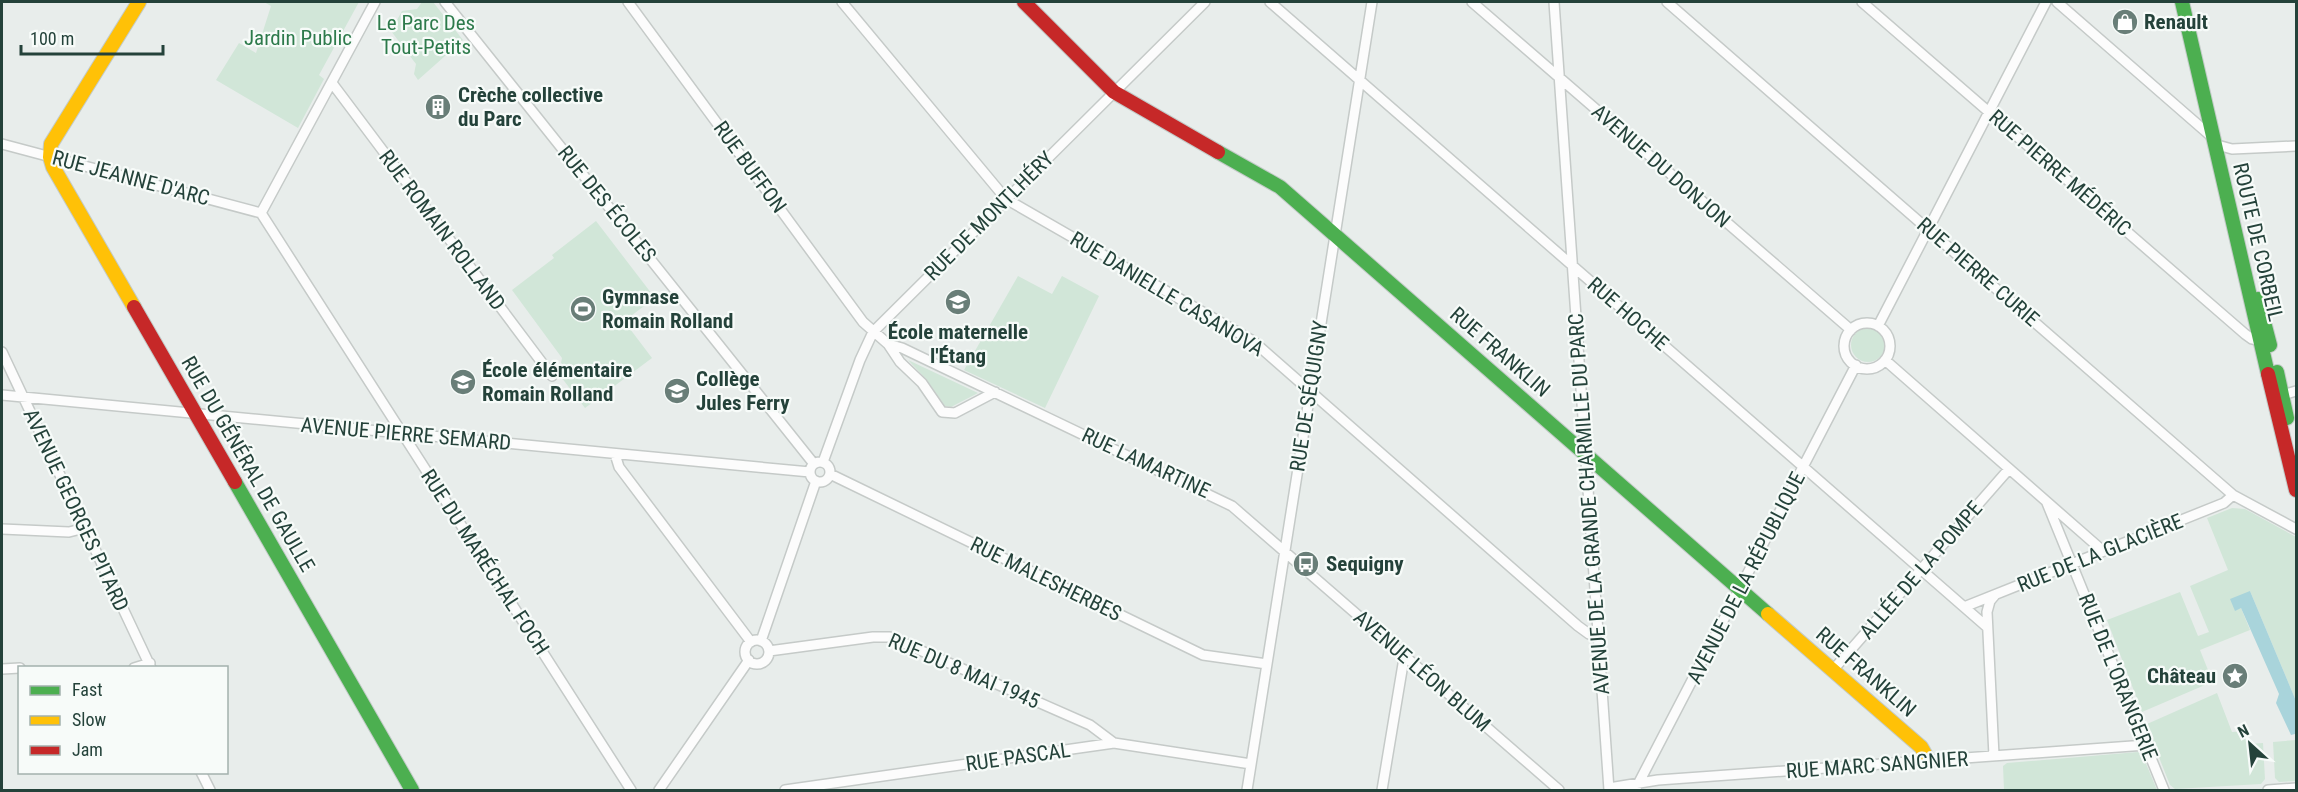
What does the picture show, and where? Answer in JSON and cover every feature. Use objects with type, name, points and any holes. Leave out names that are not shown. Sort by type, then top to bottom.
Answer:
[{"type":"street","points":[[50,157],[51,144],[139,2]]},
{"type":"street","points":[[261,213],[375,2]]},
{"type":"street","name":"RUE DES ÉCOLES","points":[[445,2],[816,470],[829,467],[830,474]]},
{"type":"street","name":"RUE BUFFON","points":[[628,2],[873,332]]},
{"type":"street","name":"RUE DANIELLE CASANOVA","points":[[842,2],[1006,199],[1253,341],[1578,626],[1589,634],[1598,635]]},
{"type":"street","name":"RUE FRANKLIN","points":[[1024,2],[1114,92],[1272,182],[1921,747],[1929,761]]},
{"type":"street","name":"RUE DE MONTLHÉRY","points":[[761,641],[816,470],[873,332],[1205,2]]},
{"type":"street","name":"RUE HOCHE","points":[[1270,2],[1987,627]]},
{"type":"street","name":"RUE DE SÉQUIGNY","points":[[1247,790],[1372,2]]},
{"type":"street","name":"AVENUE DU DONJON","points":[[1472,2],[1851,330]]},
{"type":"street","name":"AVENUE DE LA GRANDE CHARMILLE DU PARC","points":[[1554,2],[1609,789]]},
{"type":"street","name":"RUE PIERRE CURIE","points":[[1667,2],[2233,495],[2296,529]]},
{"type":"street","name":"RUE PIERRE MÉDÉRIC","points":[[1862,2],[2245,334],[2260,341]]},
{"type":"street","points":[[1878,326],[2046,2]]},
{"type":"street","points":[[2057,2],[2217,142],[2232,148],[2296,146]]},
{"type":"street","name":"ROUTE DE CORBEIL","points":[[2182,2],[2274,364],[2284,394],[2296,464]]},
{"type":"street","name":"ROUTE DE CORBEIL","points":[[2188,2],[2260,341],[2284,394],[2296,490]]},
{"type":"street","name":"RUE ROMAIN ROLLAND","points":[[332,83],[552,376]]},
{"type":"street","name":"RUE JEANNE D'ARC","points":[[2,144],[261,213]]},
{"type":"street","name":"RUE DU GÉNÉRAL DE GAULLE","points":[[50,157],[57,176],[412,790]]},
{"type":"street","name":"RUE DU MARÉCHAL FOCH","points":[[261,213],[631,790]]},
{"type":"street","points":[[1864,323],[1878,326],[1889,341],[1890,348],[1885,360],[1868,369],[1850,361],[1845,349],[1847,336],[1851,330],[1864,323]]},
{"type":"street","name":"RUE LAMARTINE","points":[[873,332],[888,344],[900,362],[922,383],[942,412],[955,413],[995,392]]},
{"type":"street","points":[[2260,341],[2274,364]]},
{"type":"street","name":"RUE LAMARTINE","points":[[888,344],[902,348],[1220,499],[1232,506],[1285,552]]},
{"type":"street","name":"AVENUE GEORGES PITARD","points":[[2,352],[151,665]]},
{"type":"street","points":[[1885,360],[2103,551]]},
{"type":"street","name":"AVENUE DE LA RÉPUBLIQUE","points":[[1637,787],[1856,365]]},
{"type":"street","name":"AVENUE PIERRE SEMARD","points":[[2,395],[615,454],[816,470]]},
{"type":"street","points":[[615,454],[620,467],[750,642]]},
{"type":"street","name":"ALLÉE DE LA POMPE","points":[[1833,670],[2009,469]]},
{"type":"street","points":[[816,470],[825,481],[830,474]]},
{"type":"street","name":"RUE MALESHERBES","points":[[830,474],[1203,655],[1267,664]]},
{"type":"street","name":"RUE DE LA GLACIÈRE","points":[[1964,607],[2224,503],[2233,495]]},
{"type":"street","name":"RUE DE L'ORANGERIE","points":[[2047,503],[2164,790]]},
{"type":"street","points":[[2,529],[69,532],[85,528]]},
{"type":"street","name":"AVENUE LÉON BLUM","points":[[1285,552],[1559,790]]},
{"type":"street","points":[[1994,756],[1987,627],[1988,606],[1995,595]]},
{"type":"street","name":"RUE DU 8 MAI 1945","points":[[769,651],[862,638],[890,637],[1090,725],[1114,743]]},
{"type":"street","points":[[750,642],[765,643],[769,651],[762,663],[753,663],[749,660],[746,648],[750,642]]},
{"type":"street","points":[[1382,790],[1403,664],[1406,658]]},
{"type":"street","points":[[659,790],[749,660]]},
{"type":"street","points":[[2,669],[18,668]]},
{"type":"street","name":"RUE PASCAL","points":[[785,790],[1114,743],[1251,764]]},
{"type":"street","name":"RUE MARC SANGNIER","points":[[1609,789],[2146,745]]},
{"type":"street","points":[[202,774],[210,790]]},
{"type":"street","points":[[2268,790],[2296,788]]},
{"type":"green space","name":"Jardin Public","points":[[264,2],[359,2],[319,75],[324,79],[298,128],[216,80],[239,43],[256,53],[271,6]]},
{"type":"green space","name":"Le Parc Des Tout-Petits","points":[[422,2],[433,2],[463,40],[418,80],[414,74],[416,64],[391,31],[402,11],[417,9]]},
{"type":"green space","name":"Gymnase Romain Rolland","points":[[596,221],[655,298],[624,321],[652,358],[585,408],[558,373],[564,367],[561,363],[562,358],[512,290],[554,258],[552,255]]},
{"type":"green space","points":[[1018,276],[1052,294],[1062,276],[1099,296],[1045,408],[964,370]]},
{"type":"green space","points":[[1868,328],[1880,333],[1885,345],[1880,357],[1868,362],[1856,357],[1851,345],[1856,333]]},
{"type":"green space","points":[[908,360],[978,393],[951,407],[945,406],[927,380]]},
{"type":"green space","points":[[2232,508],[2245,509],[2296,537],[2296,701],[2250,591],[2241,608],[2250,630],[2200,650],[2210,675],[2205,685],[2142,712],[2107,620],[2180,592],[2198,636],[2209,632],[2190,586],[2228,570],[2207,518]]},
{"type":"green space","points":[[2217,693],[2232,732],[2245,731],[2247,744],[2263,743],[2265,779],[2261,784],[2175,789],[2170,785],[2147,724]]},
{"type":"green space","points":[[2296,740],[2296,781],[2279,782],[2275,778],[2273,742]]},
{"type":"green space","points":[[2138,752],[2142,754],[2157,790],[2004,790],[2003,766],[2007,763]]},
{"type":"water","points":[[2250,591],[2296,701],[2296,738],[2295,734],[2291,735],[2276,703],[2279,694],[2241,608],[2235,611],[2230,599]]},
{"type":"traffic: fast","points":[[2182,2],[2268,374]]},
{"type":"traffic: fast","points":[[1218,152],[1280,187],[1768,614]]},
{"type":"traffic: fast","points":[[2258,299],[2270,345]]},
{"type":"traffic: fast","points":[[2277,372],[2287,418]]},
{"type":"traffic: fast","points":[[235,482],[412,790]]},
{"type":"traffic: slow","points":[[134,307],[53,167],[50,157],[51,144],[139,2]]},
{"type":"traffic: slow","points":[[1768,614],[1921,747],[1929,761]]},
{"type":"traffic: jam","points":[[1024,2],[1114,92],[1218,152]]},
{"type":"traffic: jam","points":[[134,307],[235,482]]},
{"type":"traffic: jam","points":[[2268,374],[2296,490]]},
{"type":"place","name":"Renault","points":[[2125,22]]},
{"type":"place","name":"Crèche collective du Parc","points":[[438,107]]},
{"type":"place","name":"École maternelle l'Étang","points":[[958,302]]},
{"type":"place","name":"Gymnase Romain Rolland","points":[[583,309]]},
{"type":"place","name":"École élémentaire Romain Rolland","points":[[463,382]]},
{"type":"place","name":"Collège Jules Ferry","points":[[677,391]]},
{"type":"place","name":"Sequigny","points":[[1306,564]]},
{"type":"place","name":"Château","points":[[2235,676]]}]
